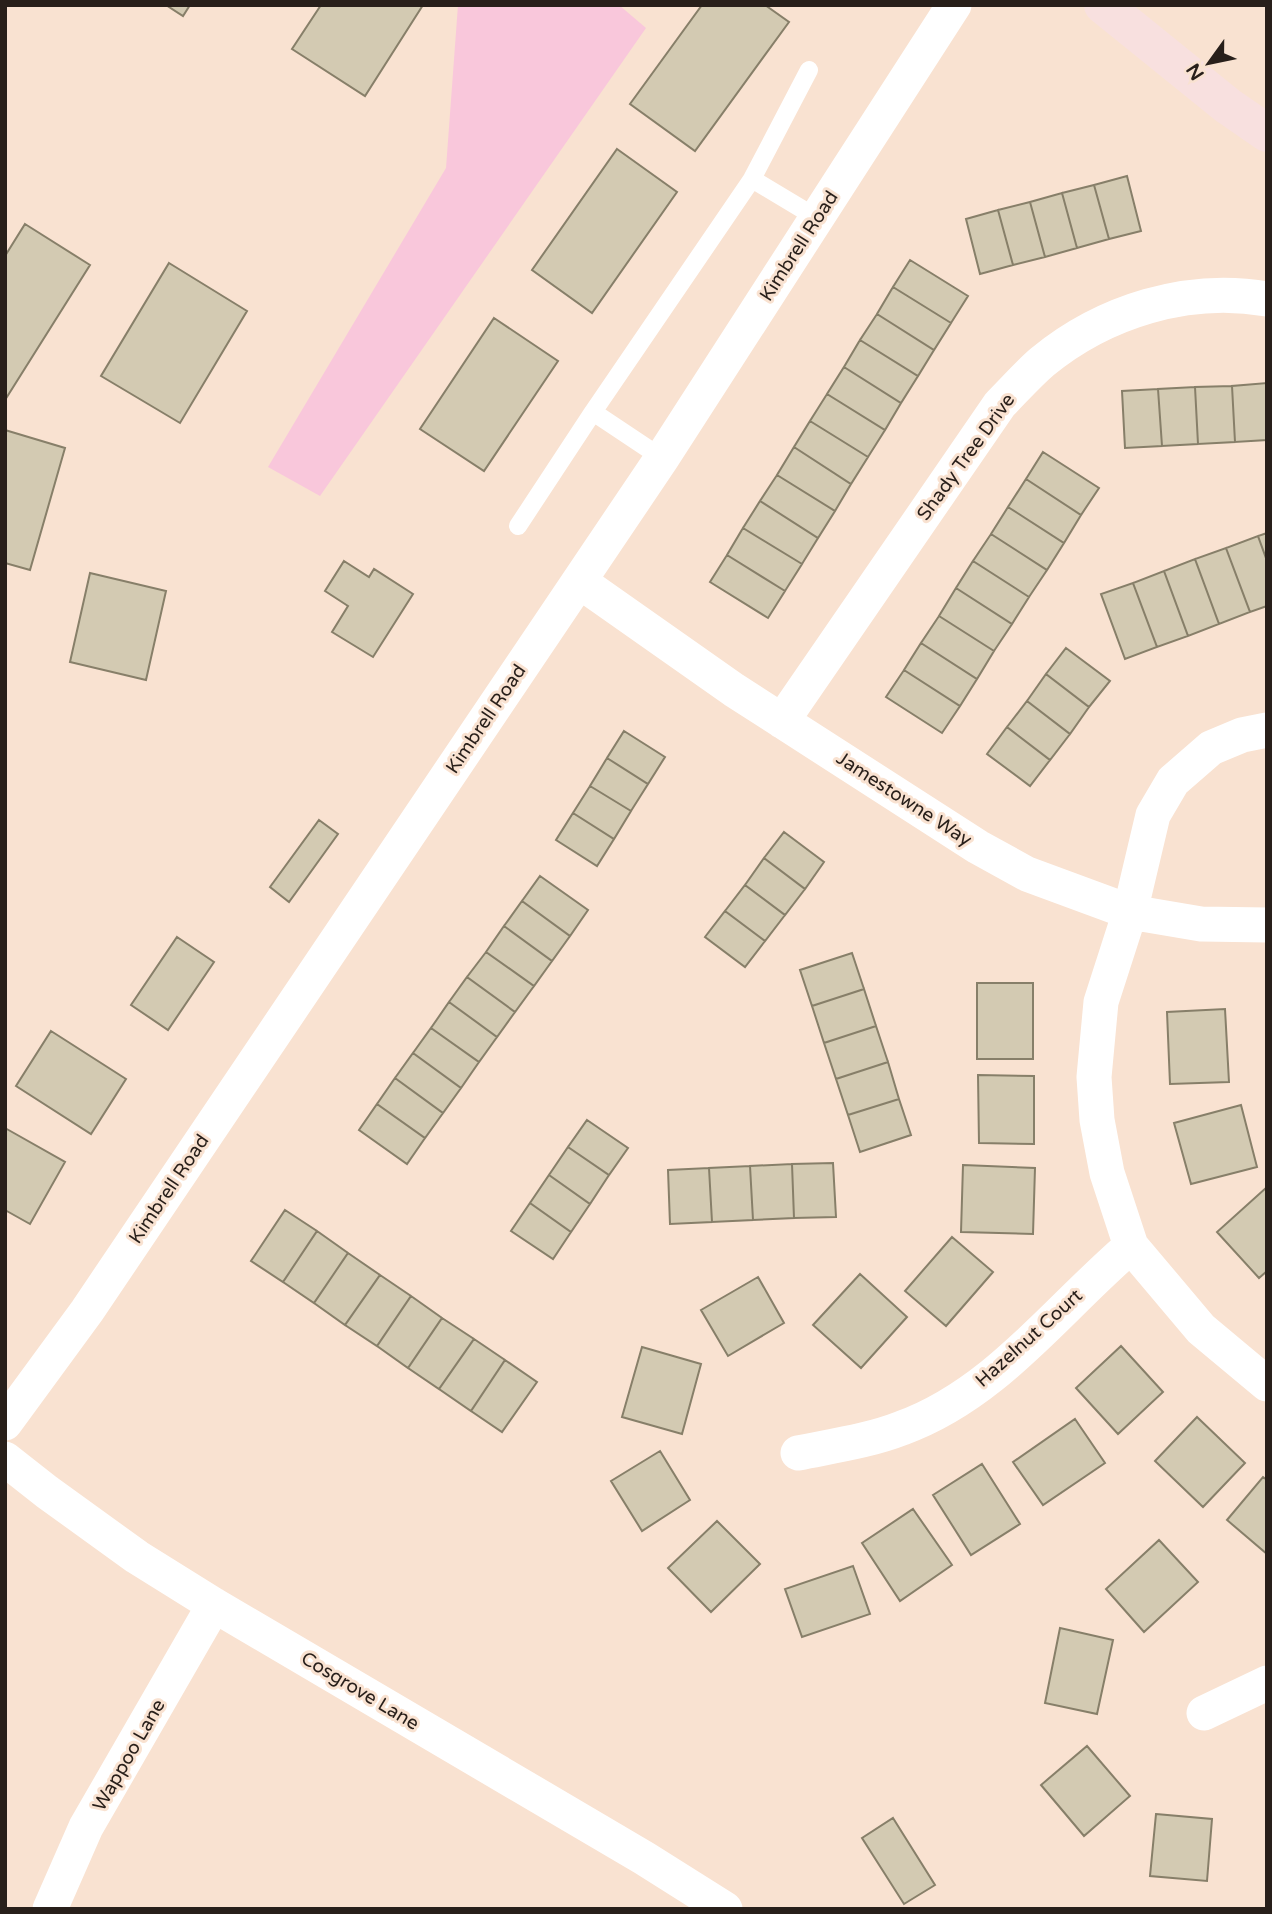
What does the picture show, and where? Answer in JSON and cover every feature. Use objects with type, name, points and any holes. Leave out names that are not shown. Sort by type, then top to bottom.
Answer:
[{"type":"main road","points":[[1103,5],[1228,106],[1267,133]]},
{"type":"street","name":"Kimbrell Road","points":[[5,1423],[103,1288],[662,458],[954,5]]},
{"type":"street","name":"Shady Tree Drive","points":[[782,721],[1000,404],[1043,362],[1086,333],[1133,310],[1195,295],[1267,299]]},
{"type":"street","name":"Jamestowne Way","points":[[579,581],[782,721],[978,848],[1049,884],[1130,912],[1201,924],[1267,925]]},
{"type":"street","points":[[1267,730],[1242,735],[1211,748],[1173,781],[1153,816],[1130,912],[1101,1002],[1094,1077],[1097,1120],[1107,1172],[1131,1246],[1200,1329],[1267,1384]]},
{"type":"street","name":"Hazelnut Court","points":[[797,1453],[901,1429],[930,1416],[969,1392],[1028,1344],[1131,1246]]},
{"type":"street","name":"Cosgrove Lane","points":[[5,1459],[47,1493],[137,1557],[644,1858],[725,1909]]},
{"type":"street","name":"Wappoo Lane","points":[[50,1909],[86,1827],[214,1605]]},
{"type":"street","points":[[1204,1713],[1267,1683]]},
{"type":"lane","points":[[518,526],[751,179],[809,70]]},
{"type":"lane","points":[[751,179],[817,218]]},
{"type":"lane","points":[[593,412],[662,458]]},
{"type":"shaded area","points":[[458,5],[619,5],[646,28],[320,496],[268,467],[446,168]]},
{"type":"building","points":[[166,5],[190,5],[183,16]]},
{"type":"building","points":[[321,5],[423,5],[365,96],[292,49]]},
{"type":"building","points":[[702,5],[765,5],[789,22],[695,151],[630,104]]},
{"type":"building","points":[[617,149],[677,192],[592,313],[532,270]]},
{"type":"building","points":[[1127,176],[1141,231],[1109,239],[1094,185]]},
{"type":"building","points":[[1094,185],[1109,239],[1077,248],[1062,193]]},
{"type":"building","points":[[1062,193],[1077,248],[1045,257],[1030,202]]},
{"type":"building","points":[[1030,202],[1045,257],[1013,265],[998,210]]},
{"type":"building","points":[[998,210],[1013,265],[980,274],[966,219]]},
{"type":"building","points":[[25,224],[90,265],[5,400],[5,256]]},
{"type":"building","points":[[910,260],[968,296],[951,323],[893,287]]},
{"type":"building","points":[[169,263],[247,311],[180,423],[101,376]]},
{"type":"building","points":[[893,287],[951,323],[934,350],[877,314]]},
{"type":"building","points":[[877,314],[934,350],[918,376],[860,340]]},
{"type":"building","points":[[494,318],[558,361],[484,471],[420,429]]},
{"type":"building","points":[[860,340],[918,376],[901,403],[844,367]]},
{"type":"building","points":[[844,367],[901,403],[885,430],[827,394]]},
{"type":"building","points":[[1267,383],[1267,440],[1235,442],[1232,386]]},
{"type":"building","points":[[1232,386],[1235,442],[1198,444],[1195,387]]},
{"type":"building","points":[[1195,387],[1198,444],[1162,446],[1158,389]]},
{"type":"building","points":[[1158,389],[1162,446],[1125,448],[1122,391]]},
{"type":"building","points":[[827,394],[885,430],[868,457],[810,421]]},
{"type":"building","points":[[810,421],[868,457],[851,484],[794,447]]},
{"type":"building","points":[[5,430],[65,448],[30,570],[5,563]]},
{"type":"building","points":[[794,447],[851,484],[835,511],[777,475]]},
{"type":"building","points":[[1043,452],[1099,488],[1081,515],[1026,479]]},
{"type":"building","points":[[777,475],[835,511],[818,538],[760,501]]},
{"type":"building","points":[[1026,479],[1081,515],[1064,543],[1008,507]]},
{"type":"building","points":[[760,501],[818,538],[802,564],[743,528]]},
{"type":"building","points":[[1008,507],[1064,543],[1047,570],[991,534]]},
{"type":"building","points":[[743,528],[802,564],[785,591],[727,555]]},
{"type":"building","points":[[1267,533],[1267,561],[1258,536]]},
{"type":"building","points":[[991,534],[1047,570],[1029,597],[973,561]]},
{"type":"building","points":[[1258,536],[1267,561],[1267,606],[1250,612],[1226,548]]},
{"type":"building","points":[[1226,548],[1250,612],[1219,624],[1195,559]]},
{"type":"building","points":[[727,555],[785,591],[768,618],[710,582]]},
{"type":"building","points":[[1195,559],[1219,624],[1188,636],[1164,571]]},
{"type":"building","points":[[344,561],[369,577],[374,569],[413,594],[373,657],[332,632],[348,606],[325,591]]},
{"type":"building","points":[[973,561],[1029,597],[1012,624],[956,588]]},
{"type":"building","points":[[1164,571],[1188,636],[1157,647],[1133,583]]},
{"type":"building","points":[[90,573],[166,591],[146,680],[70,662]]},
{"type":"building","points":[[1133,583],[1157,647],[1125,659],[1101,594]]},
{"type":"building","points":[[956,588],[1012,624],[994,651],[939,616]]},
{"type":"building","points":[[939,616],[994,651],[977,679],[921,643]]},
{"type":"building","points":[[921,643],[977,679],[960,706],[904,670]]},
{"type":"building","points":[[1066,648],[1110,681],[1089,707],[1046,674]]},
{"type":"building","points":[[904,670],[960,706],[942,733],[886,697]]},
{"type":"building","points":[[1046,674],[1089,707],[1070,734],[1027,701]]},
{"type":"building","points":[[1027,701],[1070,734],[1050,760],[1007,727]]},
{"type":"building","points":[[1007,727],[1050,760],[1030,786],[987,754]]},
{"type":"building","points":[[624,731],[665,757],[648,784],[607,758]]},
{"type":"building","points":[[607,758],[648,784],[631,811],[590,786]]},
{"type":"building","points":[[590,786],[631,811],[614,839],[573,813]]},
{"type":"building","points":[[573,813],[614,839],[597,866],[556,840]]},
{"type":"building","points":[[319,820],[338,834],[289,902],[270,887]]},
{"type":"building","points":[[784,832],[824,862],[805,889],[764,858]]},
{"type":"building","points":[[764,858],[805,889],[785,915],[745,885]]},
{"type":"building","points":[[540,876],[588,910],[570,936],[522,901]]},
{"type":"building","points":[[745,885],[785,915],[765,941],[725,911]]},
{"type":"building","points":[[522,901],[570,936],[552,961],[504,926]]},
{"type":"building","points":[[725,911],[765,941],[745,967],[705,937]]},
{"type":"building","points":[[504,926],[552,961],[534,986],[486,952]]},
{"type":"building","points":[[177,937],[214,962],[168,1030],[131,1005]]},
{"type":"building","points":[[486,952],[534,986],[515,1012],[467,977]]},
{"type":"building","points":[[852,953],[864,989],[812,1006],[800,970]]},
{"type":"building","points":[[467,977],[515,1012],[497,1037],[449,1002]]},
{"type":"building","points":[[977,983],[1033,983],[1033,1059],[977,1059]]},
{"type":"building","points":[[864,989],[876,1026],[824,1043],[812,1006]]},
{"type":"building","points":[[449,1002],[497,1037],[479,1062],[431,1028]]},
{"type":"building","points":[[1225,1009],[1229,1082],[1170,1084],[1167,1012]]},
{"type":"building","points":[[876,1026],[888,1062],[836,1079],[824,1043]]},
{"type":"building","points":[[431,1028],[479,1062],[461,1088],[413,1053]]},
{"type":"building","points":[[51,1031],[126,1079],[91,1134],[16,1086]]},
{"type":"building","points":[[413,1053],[461,1088],[443,1113],[395,1078]]},
{"type":"building","points":[[888,1062],[899,1099],[848,1115],[836,1079]]},
{"type":"building","points":[[978,1075],[1034,1076],[1034,1144],[979,1143]]},
{"type":"building","points":[[395,1078],[443,1113],[425,1138],[377,1104]]},
{"type":"building","points":[[899,1099],[911,1135],[860,1152],[848,1115]]},
{"type":"building","points":[[377,1104],[425,1138],[407,1164],[359,1130]]},
{"type":"building","points":[[1241,1105],[1257,1167],[1191,1184],[1174,1123]]},
{"type":"building","points":[[587,1120],[628,1148],[609,1175],[568,1147]]},
{"type":"building","points":[[5,1128],[65,1162],[30,1224],[5,1210]]},
{"type":"building","points":[[568,1147],[609,1175],[590,1204],[549,1175]]},
{"type":"building","points":[[833,1163],[836,1217],[794,1218],[792,1164]]},
{"type":"building","points":[[792,1164],[794,1218],[753,1220],[750,1166]]},
{"type":"building","points":[[963,1165],[1035,1168],[1033,1234],[961,1232]]},
{"type":"building","points":[[750,1166],[753,1220],[712,1222],[709,1168]]},
{"type":"building","points":[[709,1168],[712,1222],[670,1224],[668,1170]]},
{"type":"building","points":[[549,1175],[590,1204],[571,1232],[530,1203]]},
{"type":"building","points":[[1267,1187],[1267,1271],[1259,1278],[1217,1232]]},
{"type":"building","points":[[530,1203],[571,1232],[553,1259],[511,1231]]},
{"type":"building","points":[[285,1210],[317,1231],[283,1282],[251,1261]]},
{"type":"building","points":[[317,1231],[348,1253],[314,1303],[283,1282]]},
{"type":"building","points":[[952,1237],[993,1272],[946,1326],[905,1291]]},
{"type":"building","points":[[348,1253],[380,1275],[345,1325],[314,1303]]},
{"type":"building","points":[[860,1274],[907,1317],[861,1368],[813,1325]]},
{"type":"building","points":[[380,1275],[411,1296],[377,1346],[345,1325]]},
{"type":"building","points":[[758,1277],[784,1323],[728,1356],[701,1310]]},
{"type":"building","points":[[411,1296],[442,1318],[408,1368],[377,1346]]},
{"type":"building","points":[[442,1318],[474,1339],[439,1389],[408,1368]]},
{"type":"building","points":[[474,1339],[505,1360],[471,1411],[439,1389]]},
{"type":"building","points":[[1121,1346],[1163,1392],[1118,1434],[1076,1388]]},
{"type":"building","points":[[642,1347],[701,1364],[682,1434],[622,1417]]},
{"type":"building","points":[[505,1360],[537,1382],[502,1432],[471,1411]]},
{"type":"building","points":[[1197,1417],[1245,1463],[1203,1507],[1155,1461]]},
{"type":"building","points":[[1075,1419],[1105,1463],[1043,1505],[1013,1462]]},
{"type":"building","points":[[660,1451],[690,1500],[642,1531],[611,1481]]},
{"type":"building","points":[[982,1464],[1020,1524],[971,1555],[933,1495]]},
{"type":"building","points":[[1263,1477],[1267,1480],[1267,1554],[1227,1520]]},
{"type":"building","points":[[913,1509],[952,1565],[900,1601],[862,1543]]},
{"type":"building","points":[[717,1521],[760,1564],[711,1612],[668,1568]]},
{"type":"building","points":[[1159,1540],[1198,1582],[1144,1632],[1106,1589]]},
{"type":"building","points":[[853,1566],[870,1614],[802,1637],[785,1589]]},
{"type":"building","points":[[1060,1628],[1113,1640],[1097,1714],[1045,1703]]},
{"type":"building","points":[[1087,1746],[1130,1796],[1084,1836],[1041,1785]]},
{"type":"building","points":[[1156,1814],[1212,1819],[1207,1881],[1150,1876]]},
{"type":"building","points":[[893,1818],[935,1885],[904,1904],[862,1838]]}]
